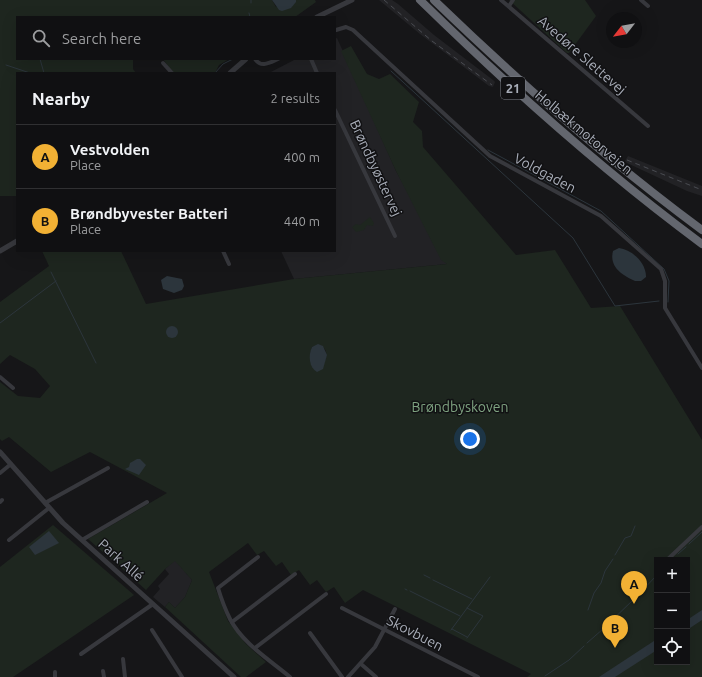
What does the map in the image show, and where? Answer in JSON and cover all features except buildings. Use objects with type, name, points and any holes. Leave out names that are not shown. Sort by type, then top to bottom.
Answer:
[{"type":"highway","name":"Holbækmotorvejen","points":[[420,0],[466,45],[567,136],[702,244]]},
{"type":"highway","name":"Holbækmotorvejen","points":[[434,0],[519,80],[617,164],[702,230]]},
{"type":"street","points":[[319,16],[352,0]]},
{"type":"street","name":"Avedøre Slettevej","points":[[501,0],[648,126]]},
{"type":"street","points":[[509,6],[514,0]]},
{"type":"street","points":[[641,0],[648,6]]},
{"type":"street","name":"Voldgaden","points":[[337,30],[346,27],[353,30],[490,156],[601,216],[653,262],[664,275],[665,308],[702,368]]},
{"type":"street","points":[[231,72],[245,60]]},
{"type":"street","points":[[256,60],[263,65],[276,60]]},
{"type":"street","points":[[311,60],[317,72]]},
{"type":"street","points":[[163,63],[171,72]]},
{"type":"street","name":"Brøndbyøstervej","points":[[336,112],[395,236]]},
{"type":"street","points":[[1,249],[16,242]]},
{"type":"street","points":[[223,252],[229,264]]},
{"type":"street","points":[[0,377],[13,388]]},
{"type":"street","name":"Park Allé","points":[[0,452],[49,508],[82,540],[234,677]]},
{"type":"street","points":[[0,473],[11,464]]},
{"type":"street","points":[[45,503],[108,468]]},
{"type":"street","points":[[82,540],[148,502]]},
{"type":"street","points":[[9,540],[49,508]]},
{"type":"street","points":[[670,557],[702,527]]},
{"type":"street","points":[[258,557],[218,588],[232,622],[255,648],[290,677]]},
{"type":"street","points":[[232,622],[295,574]]},
{"type":"street","points":[[255,648],[326,594]]},
{"type":"street","points":[[81,654],[153,604]]},
{"type":"street","name":"Skovbuen","points":[[342,608],[478,677]]},
{"type":"street","points":[[348,677],[375,647],[395,609]]},
{"type":"street","points":[[152,630],[182,677]]},
{"type":"street","points":[[310,633],[342,677]]},
{"type":"street","points":[[123,659],[125,677]]},
{"type":"street","points":[[361,664],[376,677]]},
{"type":"street","points":[[103,671],[104,677]]},
{"type":"street","points":[[55,672],[55,677]]},
{"type":"shaded area","points":[[272,0],[296,0],[296,2],[291,8],[282,11],[279,10]]},
{"type":"shaded area","points":[[379,0],[392,0],[398,4],[434,35],[493,80],[495,82],[493,87],[489,86],[420,34]]},
{"type":"shaded area","points":[[336,38],[396,171],[447,264],[294,279],[281,252],[336,252],[336,72],[271,72],[294,60],[336,60]]},
{"type":"shaded area","points":[[628,156],[702,186],[702,196],[687,191],[627,163],[625,161]]},
{"type":"shaded area","points":[[619,248],[629,251],[644,266],[646,277],[641,281],[635,281],[626,276],[615,266],[612,257],[613,251]]},
{"type":"shaded area","points":[[167,276],[182,279],[184,286],[182,290],[174,293],[163,289],[161,280]]},
{"type":"shaded area","points":[[172,326],[176,328],[178,332],[176,336],[172,338],[168,336],[166,332],[168,328]]},
{"type":"shaded area","points":[[318,344],[323,346],[327,355],[323,369],[317,372],[312,368],[310,357],[312,347]]},
{"type":"shaded area","points":[[140,459],[146,465],[139,475],[125,469],[129,467],[130,463]]},
{"type":"shaded area","points":[[49,531],[59,543],[35,555],[29,547]]},
{"type":"shaded area","points":[[175,560],[192,580],[185,597],[175,608],[169,602],[165,607],[153,597],[160,589],[158,586],[169,574],[165,569]]},
{"type":"shaded area","points":[[702,610],[702,620],[690,628],[690,618]]},
{"type":"shaded area","points":[[654,641],[654,652],[615,677],[599,677]]},
{"type":"green space","points":[[0,0],[272,0],[276,7],[296,2],[296,0],[315,0],[316,2],[296,16],[16,16],[16,60],[133,60],[133,69],[135,72],[16,72],[16,196],[0,196]]},
{"type":"green space","points":[[509,0],[585,0],[596,16],[569,53],[567,53]]},
{"type":"green space","name":"Brøndbyskoven","points":[[351,46],[367,74],[379,79],[390,74],[419,102],[413,122],[422,131],[423,147],[516,255],[555,250],[591,308],[620,306],[702,440],[702,677],[527,677],[531,674],[363,590],[345,603],[334,587],[326,592],[317,580],[310,585],[299,570],[291,575],[282,562],[276,566],[264,551],[257,555],[248,543],[209,572],[228,621],[246,644],[266,662],[246,677],[241,677],[165,607],[169,602],[175,608],[185,597],[192,580],[175,561],[165,569],[146,590],[88,539],[167,493],[90,452],[51,472],[9,437],[2,441],[0,439],[0,382],[18,396],[40,398],[50,386],[35,369],[10,355],[0,364],[0,302],[49,266],[42,252],[121,252],[146,304],[294,279],[447,264],[441,260],[396,171],[341,51]],"holes":[[[320,345],[326,351],[325,360],[311,364],[310,354],[312,347]]]},
{"type":"green space","points":[[164,60],[227,60],[219,65],[216,72],[172,72]]},
{"type":"green space","points":[[370,217],[374,223],[373,226],[367,225],[364,230],[356,232],[352,227],[356,224],[360,225]]},
{"type":"green space","points":[[53,525],[134,595],[13,677],[0,677],[0,567]]},
{"type":"waterway","points":[[40,60],[44,72]]},
{"type":"waterway","points":[[216,72],[223,64],[231,60]]},
{"type":"waterway","points":[[6,65],[27,72]]},
{"type":"waterway","points":[[391,71],[573,238],[615,306],[659,301]]},
{"type":"waterway","points":[[488,150],[601,211],[664,269],[669,281],[668,302]]},
{"type":"waterway","points":[[51,272],[96,363]]},
{"type":"waterway","points":[[0,323],[56,281]]},
{"type":"waterway","points":[[615,555],[625,538],[631,536],[635,526]]},
{"type":"waterway","points":[[689,544],[702,532]]},
{"type":"waterway","points":[[678,554],[686,547]]},
{"type":"waterway","points":[[588,610],[594,593],[601,583],[605,571],[613,559]]},
{"type":"waterway","points":[[424,575],[430,578]]},
{"type":"waterway","points":[[451,630],[490,577]]},
{"type":"waterway","points":[[637,596],[654,578]]},
{"type":"waterway","points":[[433,580],[472,599]]},
{"type":"waterway","points":[[410,591],[460,616]]},
{"type":"waterway","points":[[605,627],[634,599]]},
{"type":"waterway","points":[[467,608],[483,616],[467,638]]},
{"type":"waterway","points":[[452,629],[467,637]]},
{"type":"waterway","points":[[587,643],[603,629]]},
{"type":"waterway","points":[[545,676],[569,660],[584,646]]},
{"type":"railway","points":[[384,0],[432,41],[492,85]]},
{"type":"railway","points":[[627,160],[702,190]]},
{"type":"place","name":"Vestvolden","points":[[634,604]]},
{"type":"place","name":"Brøndbyvester Batteri","points":[[615,648]]}]
